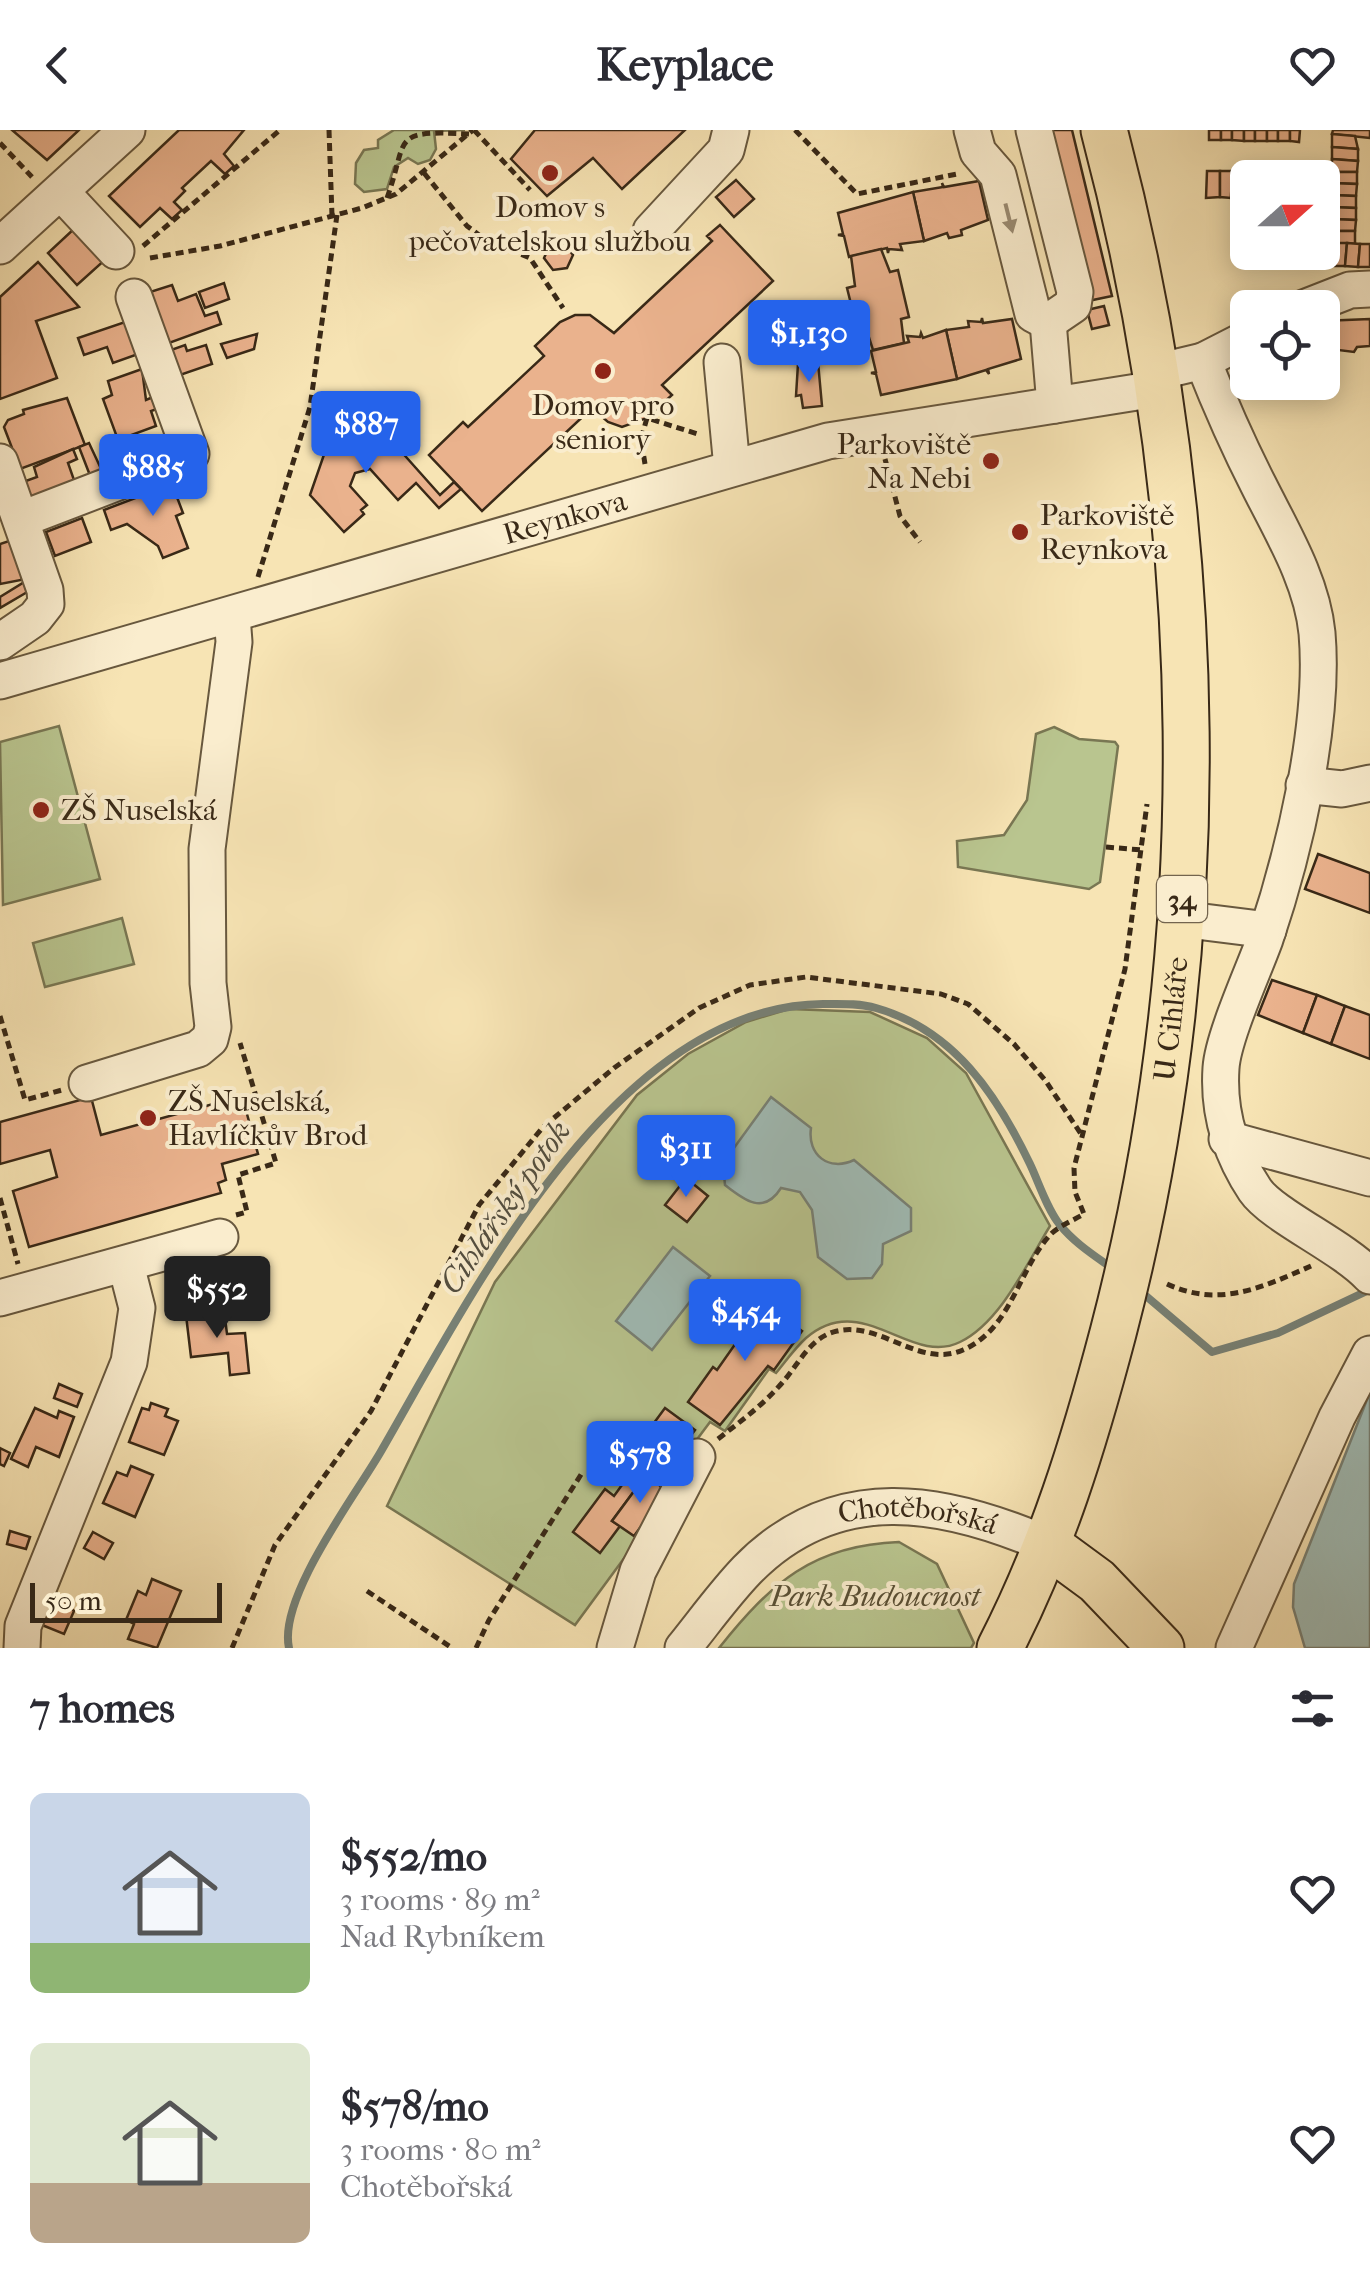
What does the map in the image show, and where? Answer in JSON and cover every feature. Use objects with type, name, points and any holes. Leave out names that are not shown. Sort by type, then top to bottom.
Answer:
[{"type":"main road","name":"U Cihláře","points":[[1000,1648],[1048,1545],[1098,1390],[1137,1232],[1166,1053],[1180,919],[1187,771],[1182,604],[1104,130]]},
{"type":"main road","name":"Chotěbořská","points":[[1048,1545],[1097,1581],[1161,1648]]},
{"type":"street","points":[[4,233],[57,196],[126,130]]},
{"type":"street","points":[[650,232],[726,150],[731,130]]},
{"type":"street","points":[[972,130],[978,152],[998,176],[1033,314],[1048,322]]},
{"type":"street","points":[[1034,130],[1075,292],[1072,304],[1048,322]]},
{"type":"street","points":[[57,196],[128,245]]},
{"type":"street","points":[[1340,294],[1370,289]]},
{"type":"street","points":[[14,520],[192,454],[134,297]]},
{"type":"street","points":[[1048,322],[1056,404]]},
{"type":"street","name":"Reynkova","points":[[0,681],[246,610],[730,454],[1056,404],[1147,382],[1230,347]]},
{"type":"street","points":[[1203,361],[1229,425],[1292,551],[1314,612],[1318,681],[1304,784],[1268,930],[1221,1066],[1227,1139],[1257,1194],[1342,1251],[1370,1276]]},
{"type":"street","points":[[722,362],[730,454]]},
{"type":"street","points":[[0,462],[14,520],[46,604],[35,618],[0,642]]},
{"type":"street","points":[[87,1082],[198,1049],[210,1038],[207,849],[234,642],[246,610]]},
{"type":"street","points":[[1304,784],[1342,790],[1370,783]]},
{"type":"street","points":[[1180,919],[1268,930]]},
{"type":"street","points":[[1227,1139],[1370,1178]]},
{"type":"street","points":[[5,1286],[126,1264],[226,1226]]},
{"type":"street","points":[[15,1632],[129,1362],[137,1308],[126,1264]]},
{"type":"street","points":[[1234,1648],[1342,1406],[1370,1354]]},
{"type":"street","points":[[615,1648],[638,1572],[697,1457]]},
{"type":"street","name":"Chotěbořská","points":[[683,1648],[758,1560],[790,1537],[848,1514],[886,1506],[926,1506],[984,1518],[1048,1545]]},
{"type":"path","points":[[280,130],[128,245],[150,258],[220,246],[334,216],[386,198],[424,173],[472,131]]},
{"type":"path","points":[[246,610],[310,407],[334,216],[329,130]]},
{"type":"path","points":[[796,130],[857,194],[991,166]]},
{"type":"path","points":[[386,198],[396,155],[404,141],[424,132],[472,131],[530,190]]},
{"type":"path","points":[[0,143],[57,196]]},
{"type":"path","points":[[424,173],[467,226],[483,238],[530,258],[564,308]]},
{"type":"path","points":[[643,456],[641,439],[647,418],[730,454]]},
{"type":"path","points":[[878,433],[900,516],[920,542]]},
{"type":"path","points":[[697,1457],[755,1410],[813,1342],[837,1331],[869,1332],[934,1356],[964,1350],[988,1332],[1016,1296],[1051,1234],[1084,1214],[1074,1180],[1125,969],[1147,800]]},
{"type":"path","points":[[1106,847],[1142,850]]},
{"type":"path","points":[[232,1648],[275,1545],[371,1411],[479,1205],[543,1127],[614,1068],[699,1008],[750,985],[806,977],[941,994],[968,1004],[1014,1044],[1035,1066],[1084,1137]]},
{"type":"path","points":[[212,1007],[233,1022],[276,1162],[238,1175],[247,1212],[226,1226]]},
{"type":"path","points":[[0,1016],[25,1100],[87,1082]]},
{"type":"path","points":[[0,1198],[20,1272],[5,1286]]},
{"type":"path","points":[[1167,1284],[1208,1298],[1230,1296],[1342,1251]]},
{"type":"path","points":[[476,1648],[489,1620],[582,1473]]},
{"type":"path","points":[[367,1590],[452,1648]]},
{"type":"green space","points":[[394,130],[465,130],[434,131],[436,149],[430,160],[418,164],[408,158],[394,167],[387,189],[364,192],[355,184],[356,163],[364,150],[378,148],[378,140]]},
{"type":"green space","name":"ZŠ Nuselská","points":[[59,726],[100,879],[3,905],[0,742]]},
{"type":"green space","points":[[1054,727],[1079,739],[1115,742],[1118,746],[1100,882],[1089,889],[958,867],[957,841],[1004,835],[1027,800],[1036,734]]},
{"type":"green space","points":[[122,918],[134,964],[45,987],[33,943]]},
{"type":"green space","points":[[789,1009],[870,1012],[927,1038],[966,1073],[1050,1226],[1000,1306],[975,1333],[960,1342],[941,1347],[923,1345],[867,1324],[847,1321],[827,1325],[806,1338],[776,1373],[769,1369],[725,1431],[710,1422],[663,1485],[672,1493],[575,1625],[387,1506],[495,1282],[637,1095],[688,1054],[746,1022]]},
{"type":"green space","name":"Park Budoucnost","points":[[899,1542],[937,1564],[974,1643],[971,1648],[719,1648],[757,1604],[796,1572],[842,1551]]},
{"type":"water","points":[[771,1097],[811,1128],[813,1146],[822,1159],[836,1164],[854,1160],[911,1208],[911,1231],[883,1244],[882,1264],[872,1278],[847,1279],[818,1257],[812,1210],[800,1192],[781,1188],[768,1201],[754,1203],[725,1185],[723,1163]]},
{"type":"water","points":[[673,1247],[710,1276],[652,1350],[616,1321]]},
{"type":"water","points":[[1370,1392],[1370,1648],[1305,1648],[1293,1607],[1294,1584]]},
{"type":"building","points":[[12,130],[79,130],[47,160]]},
{"type":"building","points":[[179,130],[244,130],[224,154],[234,166],[225,174],[211,161],[182,188],[185,191],[174,202],[182,210],[172,219],[160,208],[140,227],[109,196]]},
{"type":"building","name":"Domov s pečovatelskou službou","points":[[535,130],[685,130],[622,189],[593,158],[547,196],[511,159]]},
{"type":"building","points":[[1046,130],[1072,130],[1112,296],[1088,301]]},
{"type":"building","points":[[1209,130],[1221,130],[1221,140],[1209,140]]},
{"type":"building","points":[[1221,130],[1232,130],[1232,140],[1221,140]]},
{"type":"building","points":[[1232,130],[1244,130],[1244,141],[1232,140]]},
{"type":"building","points":[[1244,130],[1255,130],[1255,141],[1244,141]]},
{"type":"building","points":[[1255,130],[1267,130],[1267,141],[1255,141]]},
{"type":"building","points":[[1267,130],[1278,130],[1278,141],[1267,141]]},
{"type":"building","points":[[1278,130],[1290,130],[1290,141],[1278,141]]},
{"type":"building","points":[[1290,130],[1300,130],[1299,142],[1290,141]]},
{"type":"building","points":[[1333,130],[1370,130],[1370,138],[1332,134]]},
{"type":"building","points":[[1332,134],[1355,136],[1358,149],[1332,147]]},
{"type":"building","points":[[1332,147],[1358,149],[1358,161],[1332,159]]},
{"type":"building","points":[[1332,159],[1358,161],[1357,172],[1340,172],[1340,160]]},
{"type":"building","points":[[1207,171],[1220,171],[1220,197],[1206,198]]},
{"type":"building","points":[[1220,171],[1230,171],[1230,198],[1220,197]]},
{"type":"building","points":[[1340,172],[1357,172],[1357,184],[1340,183]]},
{"type":"building","points":[[736,180],[754,199],[734,217],[716,197]]},
{"type":"building","points":[[979,181],[988,220],[961,230],[962,235],[949,238],[947,233],[924,241],[913,192],[943,187],[942,183],[944,187]]},
{"type":"building","points":[[1340,183],[1357,184],[1356,196],[1340,195]]},
{"type":"building","points":[[913,192],[924,241],[900,244],[902,250],[889,249],[888,253],[887,248],[849,257],[844,236],[838,235],[843,234],[838,213]]},
{"type":"building","points":[[1340,195],[1356,196],[1356,208],[1340,207]]},
{"type":"building","points":[[1340,207],[1356,208],[1356,220],[1340,219]]},
{"type":"building","points":[[1340,219],[1356,220],[1355,231],[1340,231]]},
{"type":"building","name":"Domov pro seniory","points":[[720,225],[773,281],[662,385],[672,395],[647,418],[622,427],[608,422],[592,408],[482,511],[429,455],[463,422],[468,427],[544,356],[535,346],[560,322],[575,315],[590,315],[614,333],[712,241],[707,236]]},
{"type":"building","points":[[76,227],[107,258],[77,285],[48,253]]},
{"type":"building","points":[[1340,231],[1355,231],[1355,244],[1340,243]]},
{"type":"building","points":[[564,243],[573,255],[567,268],[553,270],[544,258],[550,245]]},
{"type":"building","points":[[1340,243],[1347,243],[1345,266],[1340,266]]},
{"type":"building","points":[[1347,243],[1360,244],[1358,267],[1345,266]]},
{"type":"building","points":[[1360,244],[1370,244],[1370,267],[1358,267]]},
{"type":"building","points":[[881,249],[890,272],[898,270],[909,317],[901,319],[904,343],[873,350],[864,322],[856,324],[847,288],[855,286],[851,256]]},
{"type":"building","points":[[38,262],[79,307],[36,321],[57,378],[0,399],[0,297]]},
{"type":"building","points":[[224,283],[229,299],[205,308],[199,292]]},
{"type":"building","points":[[172,285],[178,301],[196,294],[205,316],[217,312],[221,324],[169,343],[150,292]]},
{"type":"building","points":[[1104,306],[1109,325],[1092,329],[1087,310]]},
{"type":"building","points":[[982,318],[983,323],[1012,319],[1021,359],[988,369],[989,374],[986,370],[957,379],[946,330],[969,327],[968,321],[981,322]]},
{"type":"building","points":[[1370,319],[1370,346],[1357,347],[1354,352],[1340,350],[1340,320]]},
{"type":"building","points":[[128,321],[141,353],[113,363],[107,347],[84,355],[78,338]]},
{"type":"building","points":[[946,330],[957,379],[881,395],[876,374],[871,373],[876,372],[871,351],[909,342],[907,336],[920,337],[921,333],[923,338]]},
{"type":"building","points":[[257,334],[254,349],[227,358],[221,344]]},
{"type":"building","points":[[185,345],[187,351],[206,345],[212,364],[180,375],[171,350]]},
{"type":"building","points":[[818,362],[822,406],[803,408],[801,395],[796,396],[798,364]]},
{"type":"building","points":[[142,369],[146,400],[153,397],[157,409],[151,411],[156,426],[118,440],[103,399],[112,395],[108,381]]},
{"type":"building","points":[[67,398],[85,445],[20,469],[4,427],[8,420],[24,414],[23,410]]},
{"type":"building","points":[[382,430],[440,495],[454,482],[461,489],[439,508],[416,483],[398,500],[370,469],[355,473],[350,486],[367,505],[361,510],[364,514],[344,532],[310,495],[328,443]]},
{"type":"building","points":[[89,443],[103,473],[91,478],[79,447]]},
{"type":"building","points":[[73,449],[77,459],[68,463],[74,480],[30,500],[23,482],[37,477],[34,467]]},
{"type":"building","points":[[172,484],[183,513],[176,516],[188,548],[163,558],[158,546],[127,524],[111,530],[104,510]]},
{"type":"building","points":[[82,518],[91,542],[55,556],[46,532]]},
{"type":"building","points":[[12,540],[24,574],[21,580],[0,584],[0,544]]},
{"type":"building","points":[[26,581],[29,591],[0,608],[0,597]]},
{"type":"building","points":[[1318,854],[1370,873],[1370,913],[1305,889]]},
{"type":"building","points":[[1272,980],[1317,995],[1303,1033],[1258,1015]]},
{"type":"building","points":[[1317,995],[1345,1006],[1331,1044],[1303,1033]]},
{"type":"building","points":[[1345,1006],[1370,1015],[1370,1059],[1331,1044]]},
{"type":"building","points":[[242,1096],[258,1154],[222,1164],[226,1180],[218,1183],[221,1193],[29,1247],[13,1191],[57,1177],[50,1150],[0,1164],[0,1122],[91,1097],[101,1135]]},
{"type":"building","points":[[686,1178],[708,1196],[687,1222],[665,1205]]},
{"type":"building","points":[[257,1282],[259,1297],[237,1300],[234,1285]]},
{"type":"building","points":[[764,1303],[802,1331],[774,1370],[768,1366],[720,1425],[688,1402],[713,1367],[717,1370]]},
{"type":"building","points":[[214,1312],[215,1319],[225,1318],[227,1334],[245,1333],[249,1373],[230,1375],[228,1353],[191,1357],[186,1315]]},
{"type":"building","points":[[59,1384],[82,1394],[77,1407],[54,1398]]},
{"type":"building","points":[[151,1403],[168,1409],[165,1416],[178,1421],[164,1455],[129,1442],[142,1408],[149,1410]]},
{"type":"building","points":[[35,1408],[57,1418],[59,1411],[74,1417],[59,1457],[36,1447],[28,1467],[11,1459]]},
{"type":"building","points":[[665,1408],[695,1430],[664,1472],[634,1450]]},
{"type":"building","points":[[0,1448],[10,1453],[4,1466],[0,1464]]},
{"type":"building","points":[[131,1466],[153,1475],[135,1517],[103,1503],[117,1472],[127,1476]]},
{"type":"building","points":[[635,1467],[646,1475],[612,1521],[620,1526],[600,1553],[573,1532],[605,1489],[614,1496]]},
{"type":"building","points":[[646,1475],[667,1491],[634,1536],[612,1521]]},
{"type":"building","points":[[10,1531],[30,1537],[26,1549],[7,1544]]},
{"type":"building","points":[[93,1532],[113,1543],[104,1559],[84,1548]]},
{"type":"building","points":[[152,1579],[181,1591],[157,1648],[128,1639],[134,1624],[126,1620],[138,1591],[146,1595]]},
{"type":"building","points":[[56,1593],[74,1611],[64,1634],[42,1625]]},
{"type":"waterway","name":"Cihlářský potok","points":[[289,1648],[295,1603],[320,1549],[458,1317],[557,1170],[615,1106],[678,1053],[748,1017],[823,1004],[856,1005],[904,1018],[928,1032],[970,1068],[987,1090],[1017,1138],[1060,1225],[1106,1264]]},
{"type":"waterway","points":[[1146,1296],[1212,1352],[1278,1333],[1367,1291]]},
{"type":"place","name":"Domov s pečovatelskou službou","points":[[550,173]]},
{"type":"place","name":"Domov pro seniory","points":[[603,371]]},
{"type":"place","name":"Parkoviště Na Nebi","points":[[991,461]]},
{"type":"place","name":"Parkoviště Reynkova","points":[[1020,532]]},
{"type":"place","name":"ZŠ Nuselská","points":[[41,810]]},
{"type":"place","name":"ZŠ Nuselská, Havlíčkův Brod","points":[[148,1118]]}]
